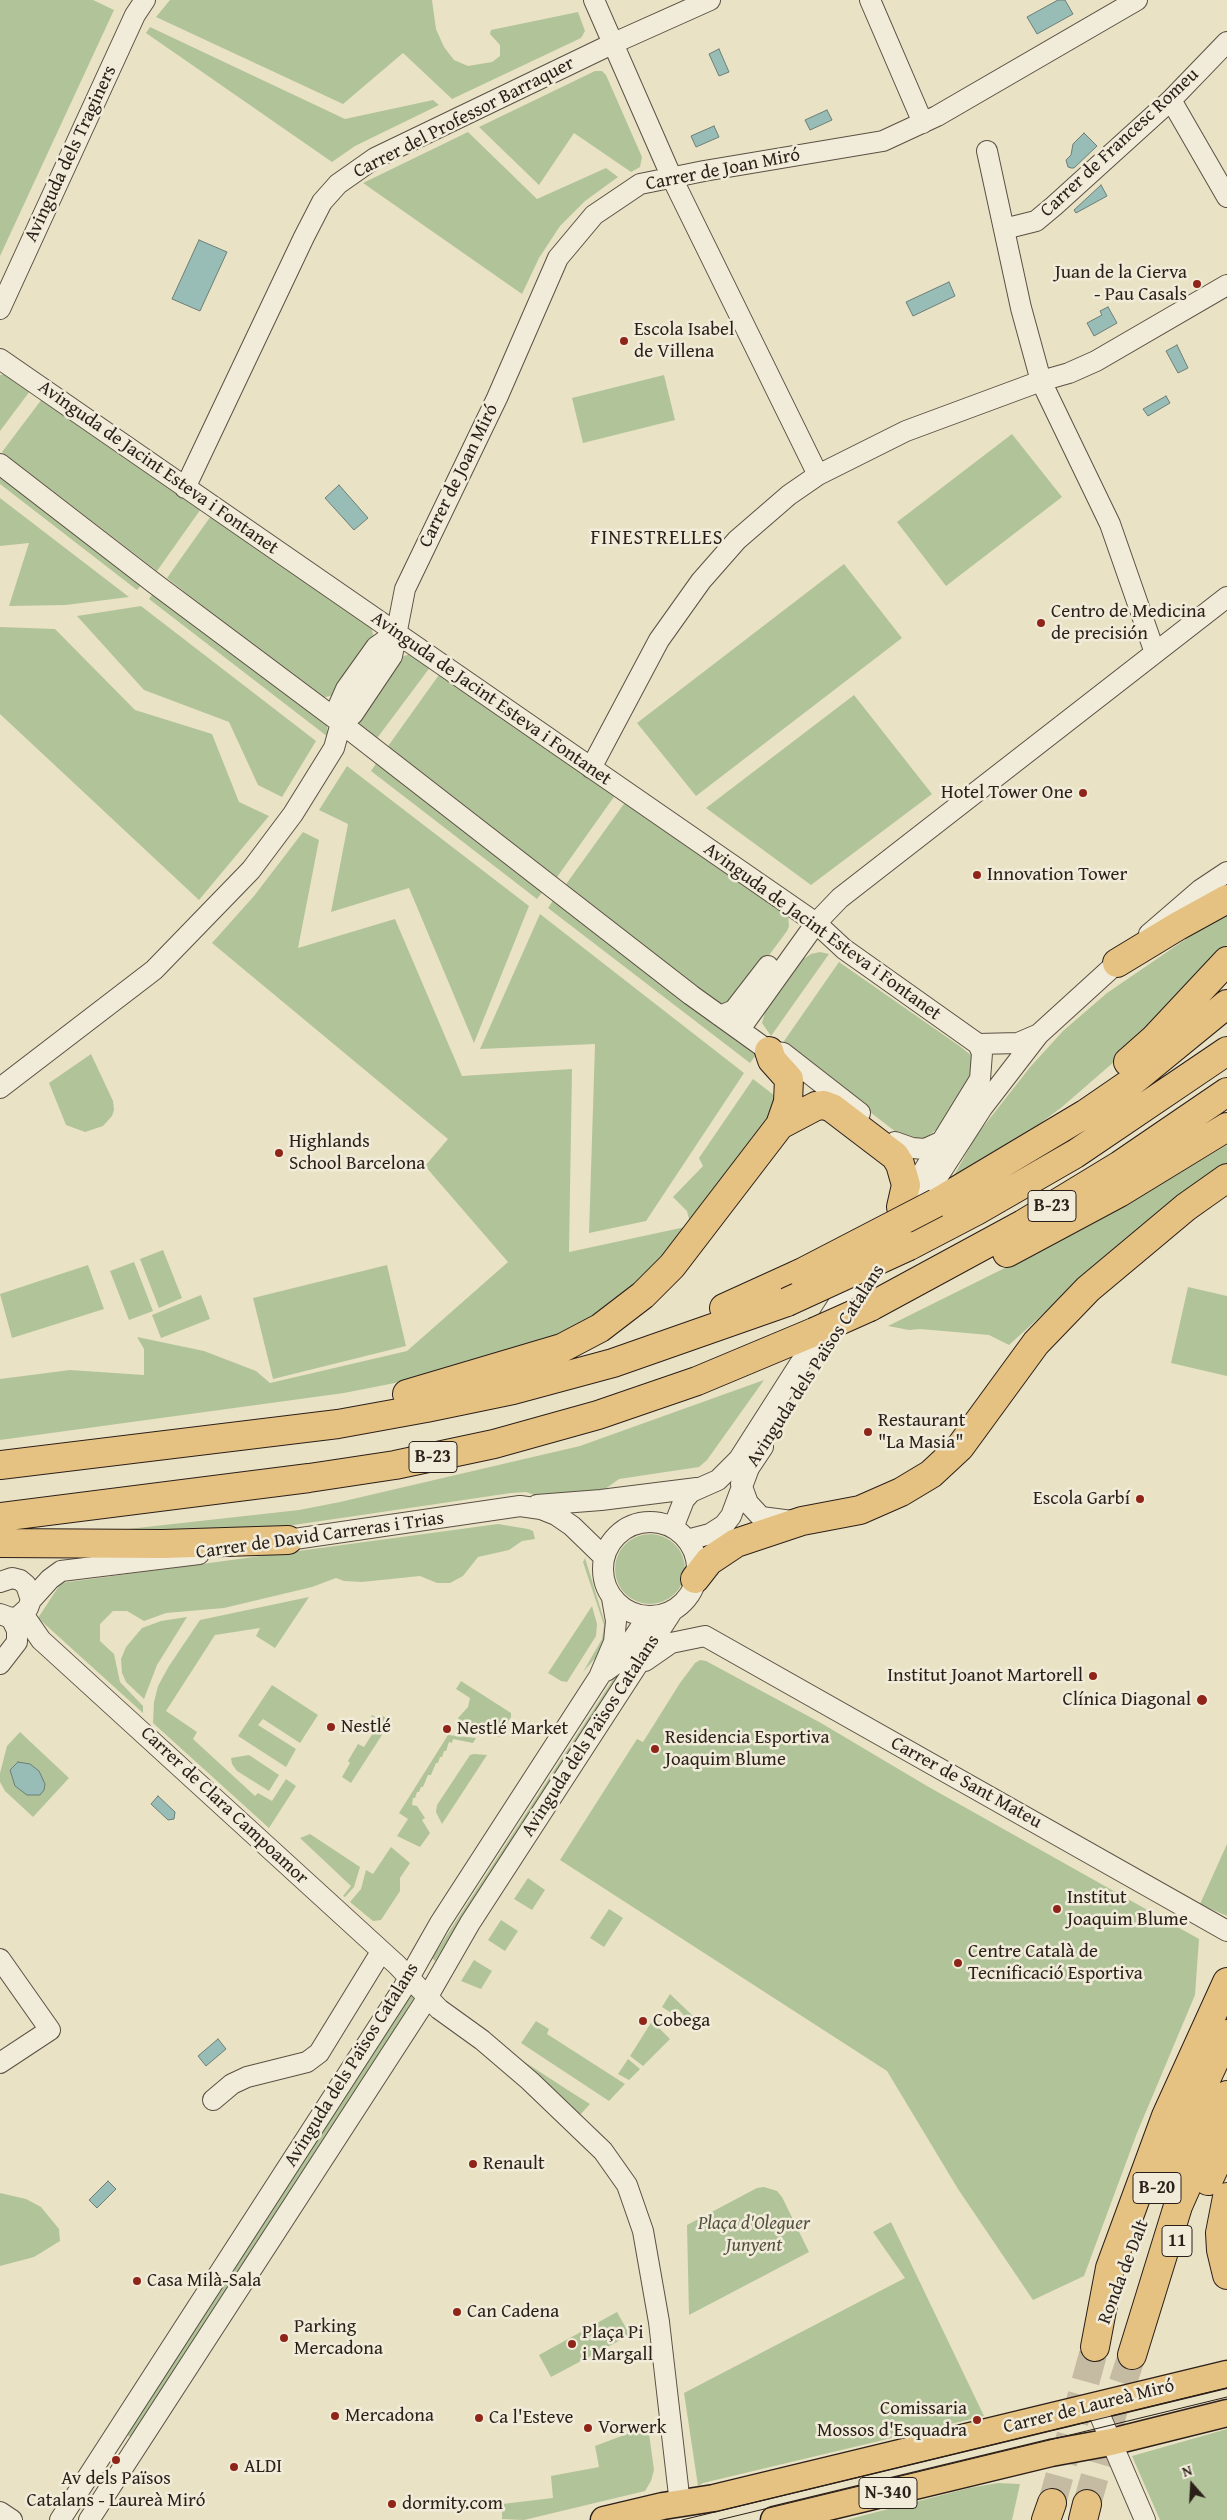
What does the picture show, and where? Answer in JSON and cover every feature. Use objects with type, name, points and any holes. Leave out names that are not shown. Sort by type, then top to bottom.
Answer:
[{"type":"highway","points":[[1118,962],[1227,899]]},
{"type":"highway","points":[[1009,1160],[1097,1090],[1154,1039],[1227,961]]},
{"type":"highway","points":[[426,1408],[723,1308],[801,1273],[921,1202],[1009,1160],[1085,1114],[1133,1081],[1227,1004]]},
{"type":"highway","points":[[246,1435],[440,1386],[562,1348],[600,1328],[643,1295],[672,1266],[780,1126],[790,1095],[789,1079],[772,1060],[769,1051]]},
{"type":"highway","name":"B-23","points":[[0,1465],[338,1424],[513,1390],[613,1363],[787,1302],[909,1246],[1075,1154],[1227,1051]]},
{"type":"highway","name":"B-23","points":[[0,1517],[309,1478],[395,1465],[494,1444],[598,1415],[697,1380],[867,1312],[1023,1224],[1120,1165],[1227,1092]]},
{"type":"highway","points":[[780,1126],[816,1106],[824,1105],[832,1108],[895,1156],[900,1164],[906,1185],[921,1202]]},
{"type":"highway","points":[[867,1312],[913,1297],[1021,1247],[1119,1193],[1227,1127]]},
{"type":"highway","points":[[695,1579],[709,1561],[736,1543],[802,1521],[860,1510],[901,1492],[932,1474],[960,1447],[1036,1343],[1088,1289],[1132,1251],[1227,1178]]},
{"type":"highway","points":[[1132,1251],[1227,1188]]},
{"type":"highway","points":[[0,1543],[163,1544],[288,1540]]},
{"type":"highway","name":"Ronda de Dalt","points":[[1227,1982],[1166,2116],[1110,2268],[1095,2347],[1140,2226],[1187,2117],[1227,2034]]},
{"type":"highway","name":"Ronda de Dalt","points":[[1132,2355],[1178,2206],[1227,2096]]},
{"type":"highway","name":"11","points":[[1156,2277],[1197,2204],[1227,2141]]},
{"type":"highway","points":[[1227,2197],[1220,2233],[1221,2250],[1227,2276]]},
{"type":"main road","name":"Carrer de Laureà Miró","points":[[680,2504],[714,2498],[1227,2374]]},
{"type":"main road","name":"Carrer de Laureà Miró","points":[[774,2520],[1001,2465],[1111,2442],[1227,2413]]},
{"type":"main road","name":"N-340","points":[[604,2520],[680,2504]]},
{"type":"street","name":"Avinguda dels Traginers","points":[[0,309],[135,15],[145,0]]},
{"type":"street","points":[[594,0],[672,178],[818,475]]},
{"type":"street","name":"Carrer del Professor Barraquer","points":[[185,488],[322,202],[338,184],[375,158],[614,43],[710,0]]},
{"type":"street","points":[[870,0],[923,123]]},
{"type":"street","name":"Carrer de Joan Miró","points":[[397,632],[405,589],[497,398],[558,258],[594,215],[640,184],[883,141],[923,123],[1137,0]]},
{"type":"street","name":"Carrer de Francesc Romeu","points":[[1004,229],[1036,221],[1170,100],[1227,42]]},
{"type":"street","points":[[1170,100],[1227,197]]},
{"type":"street","points":[[987,151],[1041,381],[1110,524],[1155,653]]},
{"type":"street","points":[[590,768],[659,640],[701,581],[737,540],[762,517],[818,475],[906,431],[1041,381],[1069,373],[1096,361],[1227,285]]},
{"type":"street","name":"Avinguda de Jacint Esteva i Fontanet","points":[[0,359],[816,923],[849,953],[978,1044]]},
{"type":"street","points":[[0,464],[154,584],[341,723],[554,891],[720,1016],[769,1051],[783,1053],[895,1142],[920,1174]]},
{"type":"street","points":[[740,1029],[816,923],[840,898],[1227,597]]},
{"type":"street","points":[[0,1088],[154,970],[251,870],[293,814],[334,748],[341,723],[338,707],[346,688],[376,648],[397,632]]},
{"type":"street","points":[[921,1202],[982,1108],[1039,1034],[1171,914],[1227,872]]},
{"type":"street","points":[[787,904],[795,918],[794,931]]},
{"type":"street","points":[[720,1016],[734,1010],[794,931],[816,923]]},
{"type":"street","points":[[978,1044],[1018,1043],[1039,1034]]},
{"type":"street","name":"Avinguda dels Països Catalans","points":[[921,1202],[738,1459],[718,1480],[697,1488],[684,1500],[680,1534],[710,1534],[724,1525],[730,1516],[741,1484],[749,1468],[921,1202],[920,1174],[980,1079],[982,1052],[978,1044]]},
{"type":"street","points":[[895,1142],[912,1148],[925,1149],[938,1143]]},
{"type":"street","points":[[741,1484],[748,1503],[761,1517],[802,1521]]},
{"type":"street","points":[[520,1506],[601,1500],[697,1488]]},
{"type":"street","name":"Carrer de David Carreras i Trias","points":[[16,1612],[61,1571],[125,1564],[520,1506],[541,1509],[556,1515],[572,1526],[604,1557]]},
{"type":"street","points":[[653,1522],[680,1534],[695,1559],[695,1579],[688,1596],[673,1610],[664,1614],[648,1616],[631,1612],[612,1598],[604,1578],[604,1557],[609,1545],[617,1535],[635,1524],[653,1522]]},
{"type":"street","points":[[0,1582],[12,1578],[20,1580],[26,1585],[16,1612],[17,1642],[0,1664]]},
{"type":"street","name":"Avinguda dels Països Catalans","points":[[60,2520],[64,2510],[74,2498],[409,1978],[440,1923],[599,1677],[614,1642],[616,1621],[612,1598]]},
{"type":"street","name":"Avinguda dels Països Catalans","points":[[89,2520],[427,1997],[470,1923],[673,1610]]},
{"type":"street","name":"Carrer de Sant Mateu","points":[[673,1610],[680,1622],[704,1636],[1227,1931]]},
{"type":"street","name":"Carrer de Clara Campoamor","points":[[16,1612],[41,1640],[382,1952],[439,2009],[482,2040],[530,2081],[603,2152],[627,2185],[644,2231],[659,2322],[680,2504]]},
{"type":"street","points":[[599,1677],[617,1663],[648,1616]]},
{"type":"street","points":[[636,1668],[671,1643],[704,1636]]},
{"type":"street","name":"Avinguda dels Països Catalans","points":[[213,2100],[232,2084],[247,2077],[307,2062],[319,2053],[382,1952]]},
{"type":"street","points":[[0,1959],[50,2030],[0,2063]]},
{"type":"street","points":[[1098,2406],[1111,2442],[1145,2520]]},
{"type":"street","points":[[74,2498],[76,2513],[74,2520]]},
{"type":"street","points":[[0,2512],[12,2520]]},
{"type":"green space","points":[[0,0],[93,0],[114,10],[0,256]]},
{"type":"green space","points":[[170,0],[432,0],[436,29],[444,47],[454,60],[468,66],[492,62],[500,56],[500,45],[490,34],[491,30],[578,12],[585,31],[581,38],[452,99],[403,53],[343,104],[156,17]]},
{"type":"green space","points":[[150,27],[345,119],[433,100],[439,105],[355,146],[332,162],[146,33]]},
{"type":"green space","points":[[595,71],[602,71],[606,75],[642,157],[640,167],[631,172],[574,133],[539,185],[479,127]]},
{"type":"green space","points":[[468,132],[537,199],[606,168],[618,177],[585,201],[560,226],[539,258],[522,294],[363,183]]},
{"type":"green space","points":[[4,374],[33,387],[0,431],[0,375]]},
{"type":"green space","points":[[664,375],[675,420],[583,443],[572,398]]},
{"type":"green space","points":[[45,395],[203,506],[157,571],[2,452]]},
{"type":"green space","points":[[1012,434],[1062,497],[946,586],[897,522]]},
{"type":"green space","points":[[0,471],[144,582],[137,590],[0,484]]},
{"type":"green space","points":[[0,498],[129,597],[66,605],[9,606],[29,543],[0,546]]},
{"type":"green space","points":[[213,513],[371,626],[374,638],[334,695],[322,698],[314,694],[167,578]]},
{"type":"green space","points":[[844,564],[902,638],[696,796],[637,723]]},
{"type":"green space","points":[[155,591],[327,725],[328,737],[149,599]]},
{"type":"green space","points":[[141,606],[316,741],[282,797],[258,785],[229,722],[144,690],[77,616]]},
{"type":"green space","points":[[0,627],[55,629],[135,710],[212,734],[239,802],[269,816],[199,900],[0,714]]},
{"type":"green space","points":[[410,654],[431,666],[375,741],[359,727],[357,720],[401,657]]},
{"type":"green space","points":[[441,672],[616,794],[555,880],[386,749]]},
{"type":"green space","points":[[854,695],[932,794],[811,885],[706,808]]},
{"type":"green space","points":[[377,762],[543,891],[537,899],[371,771]]},
{"type":"green space","points":[[347,766],[529,906],[474,1043],[409,888],[331,912],[348,824],[319,810]]},
{"type":"green space","points":[[626,801],[788,916],[789,926],[787,931],[733,1004],[720,1007],[564,887]]},
{"type":"green space","points":[[303,832],[319,840],[298,948],[395,919],[462,1076],[572,1069],[569,1252],[690,1226],[655,1269],[589,1323],[481,1366],[344,1393],[0,1440],[0,1379],[70,1370],[144,1375],[144,1349],[137,1337],[204,1351],[256,1371],[270,1383],[407,1351],[508,1262],[425,1166],[448,1139],[212,943],[254,896]]},
{"type":"green space","points":[[554,899],[756,1055],[750,1063],[548,908]]},
{"type":"green space","points":[[1227,911],[1227,945],[1130,1048],[1062,1107],[1030,1131],[952,1179],[976,1136],[1031,1066],[1063,1031],[1107,993]]},
{"type":"green space","points":[[540,914],[744,1073],[646,1221],[589,1233],[595,1044],[480,1049]]},
{"type":"green space","points":[[820,952],[829,954],[771,1036],[762,1023],[765,1012],[802,960],[811,954]]},
{"type":"green space","points":[[839,962],[973,1057],[971,1083],[936,1130],[923,1140],[905,1139],[782,1044]]},
{"type":"green space","points":[[91,1054],[113,1101],[114,1110],[112,1116],[103,1126],[85,1132],[66,1125],[49,1083]]},
{"type":"green space","points":[[753,1079],[779,1099],[770,1120],[691,1227],[687,1211],[673,1197],[703,1166],[699,1158]]},
{"type":"green space","points":[[1227,1145],[1227,1167],[1131,1234],[1009,1345],[989,1335],[920,1329],[909,1330],[888,1326],[1039,1251],[1126,1205]]},
{"type":"green space","points":[[163,1250],[182,1298],[159,1308],[140,1259]]},
{"type":"green space","points":[[134,1262],[153,1311],[129,1320],[110,1271]]},
{"type":"green space","points":[[88,1265],[104,1309],[12,1338],[0,1294]]},
{"type":"green space","points":[[387,1265],[406,1346],[273,1379],[253,1298]]},
{"type":"green space","points":[[1188,1287],[1227,1296],[1227,1376],[1171,1363]]},
{"type":"green space","points":[[201,1295],[210,1319],[161,1338],[152,1315]]},
{"type":"green space","points":[[764,1380],[707,1460],[699,1467],[619,1479],[597,1495],[543,1498],[526,1492],[511,1493],[280,1527],[83,1534],[299,1510],[340,1502],[580,1446]]},
{"type":"green space","points":[[498,1524],[533,1531],[535,1539],[522,1541],[509,1550],[478,1557],[463,1576],[450,1583],[437,1583],[420,1576],[362,1582],[344,1581],[336,1578],[312,1587],[224,1608],[166,1613],[144,1621],[127,1611],[113,1611],[100,1624],[100,1641],[114,1654],[120,1682],[143,1706],[143,1713],[38,1618],[61,1583]]},
{"type":"green space","points":[[657,1534],[670,1540],[679,1549],[683,1555],[685,1569],[683,1583],[675,1594],[664,1602],[643,1604],[636,1602],[625,1594],[617,1583],[615,1562],[617,1555],[625,1544],[636,1536]]},
{"type":"green space","points":[[585,1558],[607,1630],[599,1654],[583,1672],[602,1639],[604,1625],[583,1562]]},
{"type":"green space","points":[[309,1597],[275,1648],[256,1636],[260,1628],[215,1635],[166,1711],[197,1732],[193,1739],[255,1796],[258,1793],[272,1801],[286,1779],[296,1786],[269,1828],[153,1723],[154,1702],[158,1686],[169,1666],[200,1620]]},
{"type":"green space","points":[[592,1606],[597,1624],[596,1636],[567,1682],[561,1681],[548,1673]]},
{"type":"green space","points":[[187,1617],[157,1665],[144,1699],[126,1682],[122,1673],[121,1659],[126,1647],[142,1628],[161,1621]]},
{"type":"green space","points":[[640,1638],[644,1640],[435,1961],[432,1958]]},
{"type":"green space","name":"Centre Català de Tecnificació Esportiva","points":[[700,1660],[706,1661],[821,1723],[927,1786],[1199,1939],[1195,1995],[1137,2133],[1084,2276],[1033,2300],[958,2189],[887,2071],[560,1860],[637,1739],[643,1742],[680,1683],[695,1663]]},
{"type":"green space","points":[[461,1681],[511,1713],[511,1717],[499,1737],[461,1727],[458,1718],[468,1707],[470,1698],[456,1689]]},
{"type":"green space","points":[[272,1685],[318,1715],[300,1743],[263,1719],[258,1725],[296,1749],[286,1767],[238,1736]]},
{"type":"green space","points":[[372,1715],[380,1719],[383,1716],[391,1721],[351,1783],[342,1777],[350,1763],[348,1761],[358,1744],[364,1747],[380,1722],[371,1717]]},
{"type":"green space","points":[[20,1732],[69,1778],[33,1817],[5,1791],[0,1782],[0,1773],[7,1746]]},
{"type":"green space","points":[[448,1735],[476,1738],[473,1743],[453,1739],[452,1743],[449,1742],[446,1751],[440,1757],[438,1763],[436,1763],[431,1775],[428,1775],[423,1787],[413,1798],[412,1805],[417,1806],[425,1818],[422,1820],[430,1833],[420,1847],[397,1836],[408,1819],[399,1813]]},
{"type":"green space","points":[[249,1755],[279,1775],[269,1791],[237,1771],[232,1764],[231,1758]]},
{"type":"green space","points":[[470,1755],[487,1755],[442,1824],[436,1812],[437,1805]]},
{"type":"green space","points":[[310,1834],[360,1867],[354,1887],[345,1897],[343,1896],[351,1886],[300,1838]]},
{"type":"green space","points":[[1227,1844],[1227,1916],[1200,1904]]},
{"type":"green space","points":[[391,1847],[410,1863],[400,1878],[400,1891],[381,1920],[373,1921],[350,1902],[361,1889],[366,1870],[373,1874]]},
{"type":"green space","points":[[528,1878],[545,1890],[532,1910],[514,1899]]},
{"type":"green space","points":[[609,1909],[623,1918],[604,1947],[590,1938]]},
{"type":"green space","points":[[501,1920],[518,1931],[505,1951],[488,1940]]},
{"type":"green space","points":[[474,1960],[492,1971],[481,1989],[461,1981]]},
{"type":"green space","points":[[411,1994],[415,1996],[401,2019],[131,2437],[127,2435]]},
{"type":"green space","points":[[670,1994],[693,2016],[688,2020],[678,2009],[673,2014],[662,2007]]},
{"type":"green space","points":[[654,2018],[663,2024],[659,2028],[670,2039],[643,2066],[630,2056]]},
{"type":"green space","points":[[536,2021],[549,2029],[547,2034],[625,2084],[609,2101],[521,2043]]},
{"type":"green space","points":[[520,2059],[574,2094],[590,2104],[580,2115]]},
{"type":"green space","points":[[628,2059],[640,2069],[629,2080],[618,2074]]},
{"type":"green space","name":"Plaça d'Oleguer Junyent","points":[[764,2187],[777,2191],[782,2197],[809,2252],[689,2315],[687,2225],[757,2188]]},
{"type":"green space","points":[[0,2193],[26,2199],[41,2207],[59,2229],[60,2241],[34,2257],[0,2266]]},
{"type":"green space","points":[[891,2222],[984,2416],[703,2483],[698,2486],[684,2393],[905,2278],[873,2232]]},
{"type":"green space","points":[[617,2312],[630,2335],[551,2377],[539,2355]]},
{"type":"green space","points":[[648,2426],[654,2470],[651,2481],[645,2491],[524,2520],[502,2519],[502,2504],[553,2498],[551,2476],[599,2467],[595,2446]]},
{"type":"green space","points":[[1227,2429],[1227,2520],[1160,2520],[1132,2456]]},
{"type":"green space","points":[[998,2483],[1020,2484],[1012,2520],[846,2520],[969,2488]]},
{"type":"water","points":[[1058,0],[1065,0],[1073,14],[1037,34],[1027,17]]},
{"type":"water","points":[[719,49],[729,72],[719,76],[709,54]]},
{"type":"water","points":[[827,110],[832,120],[810,130],[805,120]]},
{"type":"water","points":[[714,126],[719,137],[696,147],[691,136]]},
{"type":"water","points":[[1084,133],[1097,146],[1074,168],[1068,167],[1066,160],[1071,155],[1073,144]]},
{"type":"water","points":[[1101,185],[1107,196],[1076,213],[1074,210]]},
{"type":"water","points":[[199,240],[227,252],[200,311],[172,299]]},
{"type":"water","points":[[949,282],[955,296],[913,316],[906,302]]},
{"type":"water","points":[[1108,307],[1117,323],[1094,336],[1087,323],[1102,315],[1100,311]]},
{"type":"water","points":[[1177,345],[1188,368],[1178,373],[1166,351]]},
{"type":"water","points":[[1166,396],[1170,403],[1148,416],[1143,409]]},
{"type":"water","points":[[339,485],[368,518],[354,530],[325,498]]},
{"type":"water","points":[[18,1762],[30,1764],[39,1771],[45,1784],[44,1790],[40,1795],[27,1795],[15,1786],[10,1770]]},
{"type":"water","points":[[158,1796],[175,1812],[174,1819],[168,1820],[151,1804]]},
{"type":"water","points":[[218,2039],[226,2049],[206,2066],[198,2056]]},
{"type":"water","points":[[108,2181],[116,2189],[97,2208],[89,2200]]},
{"type":"tunnel","points":[[1052,2503],[1095,2347]]},
{"type":"tunnel","points":[[1087,2504],[1114,2409],[1132,2355]]},
{"type":"tram line","points":[[682,2520],[1227,2388]]},
{"type":"tram line","points":[[719,2520],[1227,2397]]},
{"type":"place","name":"Juan de la Cierva - Pau Casals","points":[[1197,284]]},
{"type":"place","name":"Escola Isabel de Villena","points":[[624,341]]},
{"type":"place","name":"Centro de Medicina de precisión","points":[[1041,623]]},
{"type":"place","name":"Hotel Tower One","points":[[1083,793]]},
{"type":"place","name":"Innovation Tower","points":[[977,875]]},
{"type":"place","name":"Highlands School Barcelona","points":[[279,1153]]},
{"type":"place","name":"Restaurant \"La Masia\"","points":[[868,1432]]},
{"type":"place","name":"Escola Garbí","points":[[1140,1499]]},
{"type":"place","name":"Institut Joanot Martorell","points":[[1093,1676]]},
{"type":"place","name":"Clínica Diagonal","points":[[1202,1700]]},
{"type":"place","name":"Nestlé","points":[[331,1727]]},
{"type":"place","name":"Nestlé Market","points":[[447,1729]]},
{"type":"place","name":"Residencia Esportiva Joaquim Blume","points":[[655,1749]]},
{"type":"place","name":"Institut Joaquim Blume","points":[[1057,1909]]},
{"type":"place","name":"Centre Català de Tecnificació Esportiva","points":[[958,1963]]},
{"type":"place","name":"Cobega","points":[[643,2021]]},
{"type":"place","name":"Renault","points":[[473,2164]]},
{"type":"place","name":"Casa Milà-Sala","points":[[137,2281]]},
{"type":"place","name":"Can Cadena","points":[[457,2312]]},
{"type":"place","name":"Parking Mercadona","points":[[284,2338]]},
{"type":"place","name":"Plaça Pi i Margall","points":[[572,2344]]},
{"type":"place","name":"Mercadona","points":[[335,2416]]},
{"type":"place","name":"Ca l'Esteve","points":[[479,2418]]},
{"type":"place","name":"Comissaria Mossos d'Esquadra","points":[[977,2420]]},
{"type":"place","name":"Vorwerk","points":[[588,2428]]},
{"type":"place","name":"Av dels Països Catalans - Laureà Miró","points":[[116,2460]]},
{"type":"place","name":"ALDI","points":[[234,2467]]},
{"type":"place","name":"dormity.com","points":[[392,2504]]},
{"type":"district","name":"FINESTRELLES","points":[[657,539]]}]
